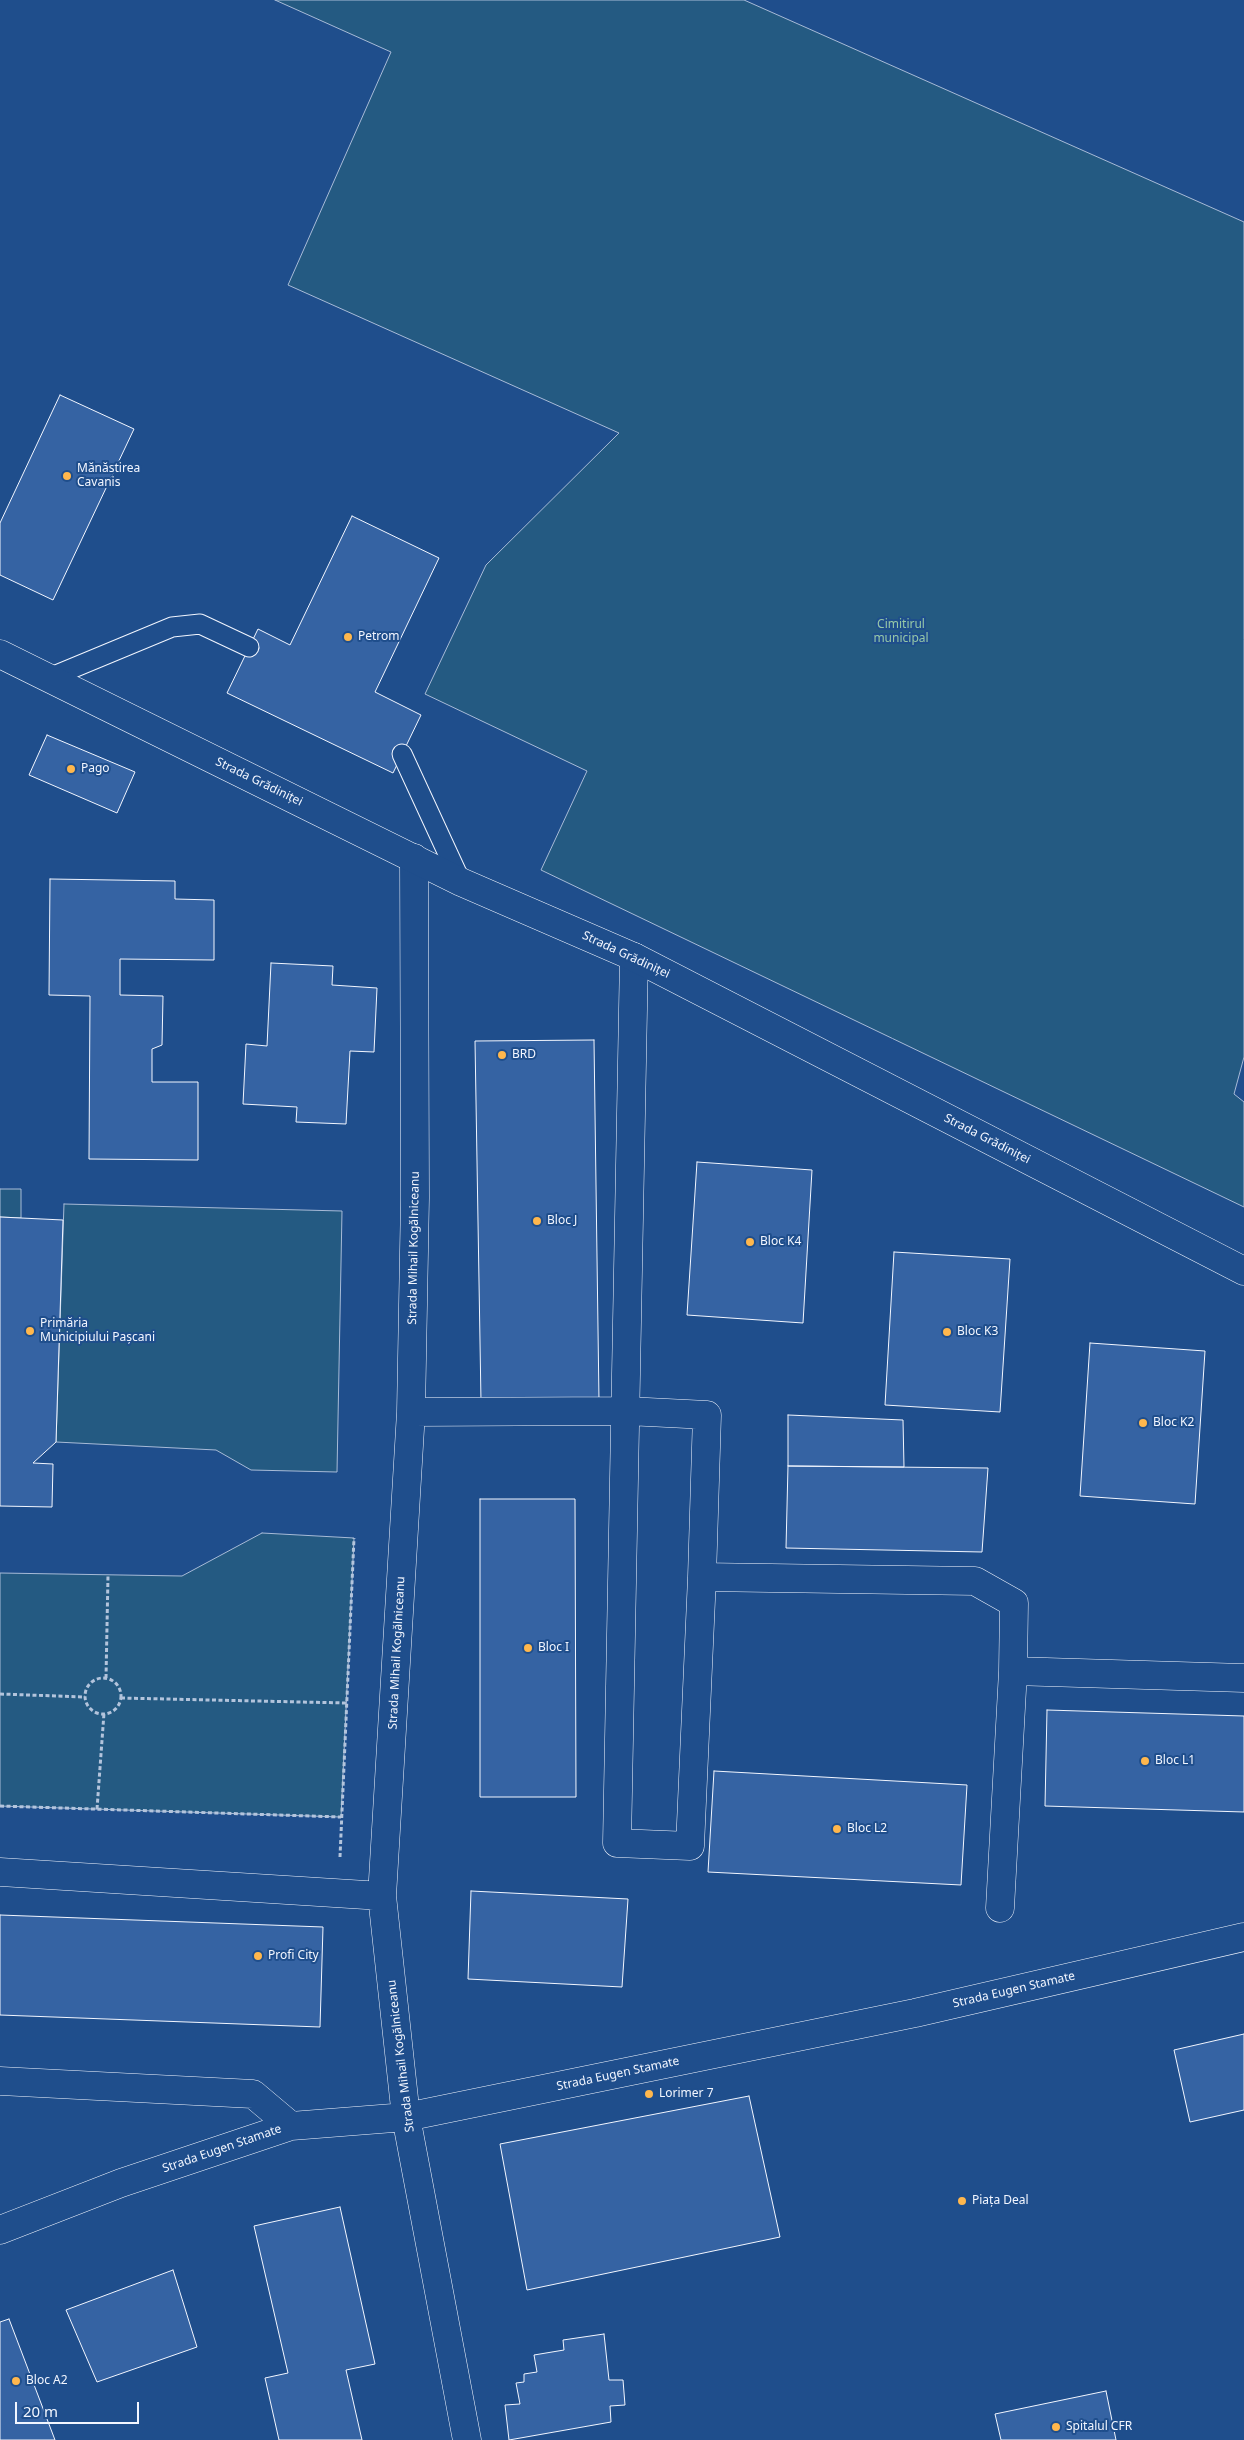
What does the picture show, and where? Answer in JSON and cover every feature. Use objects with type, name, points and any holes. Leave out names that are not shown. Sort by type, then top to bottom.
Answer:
[{"type":"street","name":"Strada Grădiniței","points":[[0,654],[461,882],[634,957],[1244,1271]]},
{"type":"street","name":"Strada Mihail Kogălniceanu","points":[[414,858],[415,1198],[411,1412],[382,1896],[406,2117],[467,2440]]},
{"type":"street","points":[[411,1412],[626,1412],[707,1415],[690,1846],[617,1842],[626,1412],[634,957]]},
{"type":"street","points":[[702,1577],[975,1581],[1014,1603],[1013,1671],[1000,1908]]},
{"type":"street","points":[[1013,1671],[1244,1678]]},
{"type":"street","points":[[0,1872],[382,1896]]},
{"type":"street","name":"Strada Eugen Stamate","points":[[0,2230],[121,2183],[291,2126],[406,2117],[905,2015],[1244,1937]]},
{"type":"street","points":[[0,2081],[252,2094],[291,2126]]},
{"type":"lane","points":[[49,678],[172,627],[200,624],[249,646]]},
{"type":"lane","points":[[402,754],[461,882]]},
{"type":"path","points":[[0,1806],[341,1817],[354,1538]]},
{"type":"path","points":[[106,1678],[108,1575]]},
{"type":"path","points":[[106,1678],[116,1683],[121,1692],[121,1698],[117,1707],[104,1713],[93,1710],[86,1697],[91,1683],[106,1678]]},
{"type":"path","points":[[0,1694],[86,1697]]},
{"type":"path","points":[[121,1698],[346,1704]]},
{"type":"path","points":[[97,1810],[104,1713]]},
{"type":"green space","name":"Cimitirul municipal","points":[[275,0],[744,0],[1244,222],[1244,1057],[1234,1094],[1244,1102],[1244,1207],[541,870],[587,771],[425,694],[486,565],[619,433],[288,285],[391,52]]},
{"type":"green space","points":[[0,1189],[21,1189],[21,1218],[0,1217]]},
{"type":"green space","points":[[64,1204],[342,1211],[337,1472],[251,1470],[216,1450],[56,1442]]},
{"type":"green space","points":[[262,1533],[354,1538],[341,1817],[0,1806],[0,1573],[182,1576]]},
{"type":"building","name":"Mănăstirea Cavanis","points":[[60,395],[134,429],[53,600],[0,575],[0,523]]},
{"type":"building","name":"Petrom","points":[[352,516],[439,558],[375,692],[421,715],[393,773],[227,693],[258,629],[290,645]]},
{"type":"building","points":[[47,735],[135,772],[117,813],[29,775]]},
{"type":"building","points":[[50,879],[175,881],[175,899],[214,900],[214,960],[120,959],[120,995],[163,996],[162,1045],[152,1049],[152,1082],[198,1082],[198,1160],[89,1159],[90,996],[49,995]]},
{"type":"building","points":[[271,963],[333,966],[332,985],[377,988],[374,1052],[350,1051],[346,1124],[296,1122],[297,1107],[243,1104],[246,1044],[267,1046]]},
{"type":"building","name":"Bloc J","points":[[594,1040],[599,1401],[481,1402],[475,1041]]},
{"type":"building","name":"Bloc K4","points":[[697,1162],[812,1170],[803,1323],[687,1315]]},
{"type":"building","name":"Primăria Municipiului Pașcani","points":[[0,1217],[63,1220],[56,1442],[33,1463],[53,1464],[52,1507],[0,1506]]},
{"type":"building","name":"Bloc K3","points":[[894,1252],[1010,1259],[1000,1412],[885,1405]]},
{"type":"building","name":"Bloc K2","points":[[1090,1343],[1205,1351],[1195,1504],[1080,1496]]},
{"type":"building","points":[[788,1415],[903,1420],[904,1467],[788,1466]]},
{"type":"building","points":[[788,1466],[988,1468],[982,1552],[786,1548]]},
{"type":"building","name":"Bloc I","points":[[480,1499],[575,1499],[576,1797],[480,1797]]},
{"type":"building","name":"Bloc L1","points":[[1047,1710],[1244,1716],[1244,1812],[1045,1806]]},
{"type":"building","name":"Bloc L2","points":[[714,1771],[967,1785],[961,1885],[708,1872]]},
{"type":"building","points":[[471,1891],[628,1899],[622,1987],[468,1979]]},
{"type":"building","points":[[0,1915],[323,1927],[320,2027],[0,2015]]},
{"type":"building","points":[[1244,2034],[1244,2110],[1190,2122],[1174,2050]]},
{"type":"building","points":[[749,2096],[780,2237],[527,2290],[500,2144]]},
{"type":"building","points":[[340,2207],[375,2364],[346,2370],[362,2440],[279,2440],[265,2378],[288,2373],[254,2226]]},
{"type":"building","points":[[173,2270],[197,2347],[97,2382],[66,2310]]},
{"type":"building","name":"Bloc A2","points":[[9,2319],[55,2440],[0,2440],[0,2322]]},
{"type":"building","points":[[604,2334],[609,2380],[623,2380],[625,2405],[610,2406],[611,2422],[509,2440],[505,2405],[520,2404],[516,2383],[524,2382],[524,2374],[537,2372],[534,2355],[564,2350],[563,2340]]},
{"type":"building","name":"Spitalul CFR","points":[[1106,2391],[1116,2440],[1001,2440],[995,2414]]},
{"type":"place","name":"Mănăstirea Cavanis","points":[[67,476]]},
{"type":"place","name":"Petrom","points":[[348,637]]},
{"type":"place","name":"Pago","points":[[71,769]]},
{"type":"place","name":"BRD","points":[[502,1055]]},
{"type":"place","name":"Bloc J","points":[[537,1221]]},
{"type":"place","name":"Bloc K4","points":[[750,1242]]},
{"type":"place","name":"Primăria Municipiului Pașcani","points":[[30,1331]]},
{"type":"place","name":"Bloc K3","points":[[947,1332]]},
{"type":"place","name":"Bloc K2","points":[[1143,1423]]},
{"type":"place","name":"Bloc I","points":[[528,1648]]},
{"type":"place","name":"Bloc L1","points":[[1145,1761]]},
{"type":"place","name":"Bloc L2","points":[[837,1829]]},
{"type":"place","name":"Profi City","points":[[258,1956]]},
{"type":"place","name":"Lorimer 7","points":[[649,2094]]},
{"type":"place","name":"Piața Deal","points":[[962,2201]]},
{"type":"place","name":"Bloc A2","points":[[16,2381]]},
{"type":"place","name":"Spitalul CFR","points":[[1056,2427]]}]
